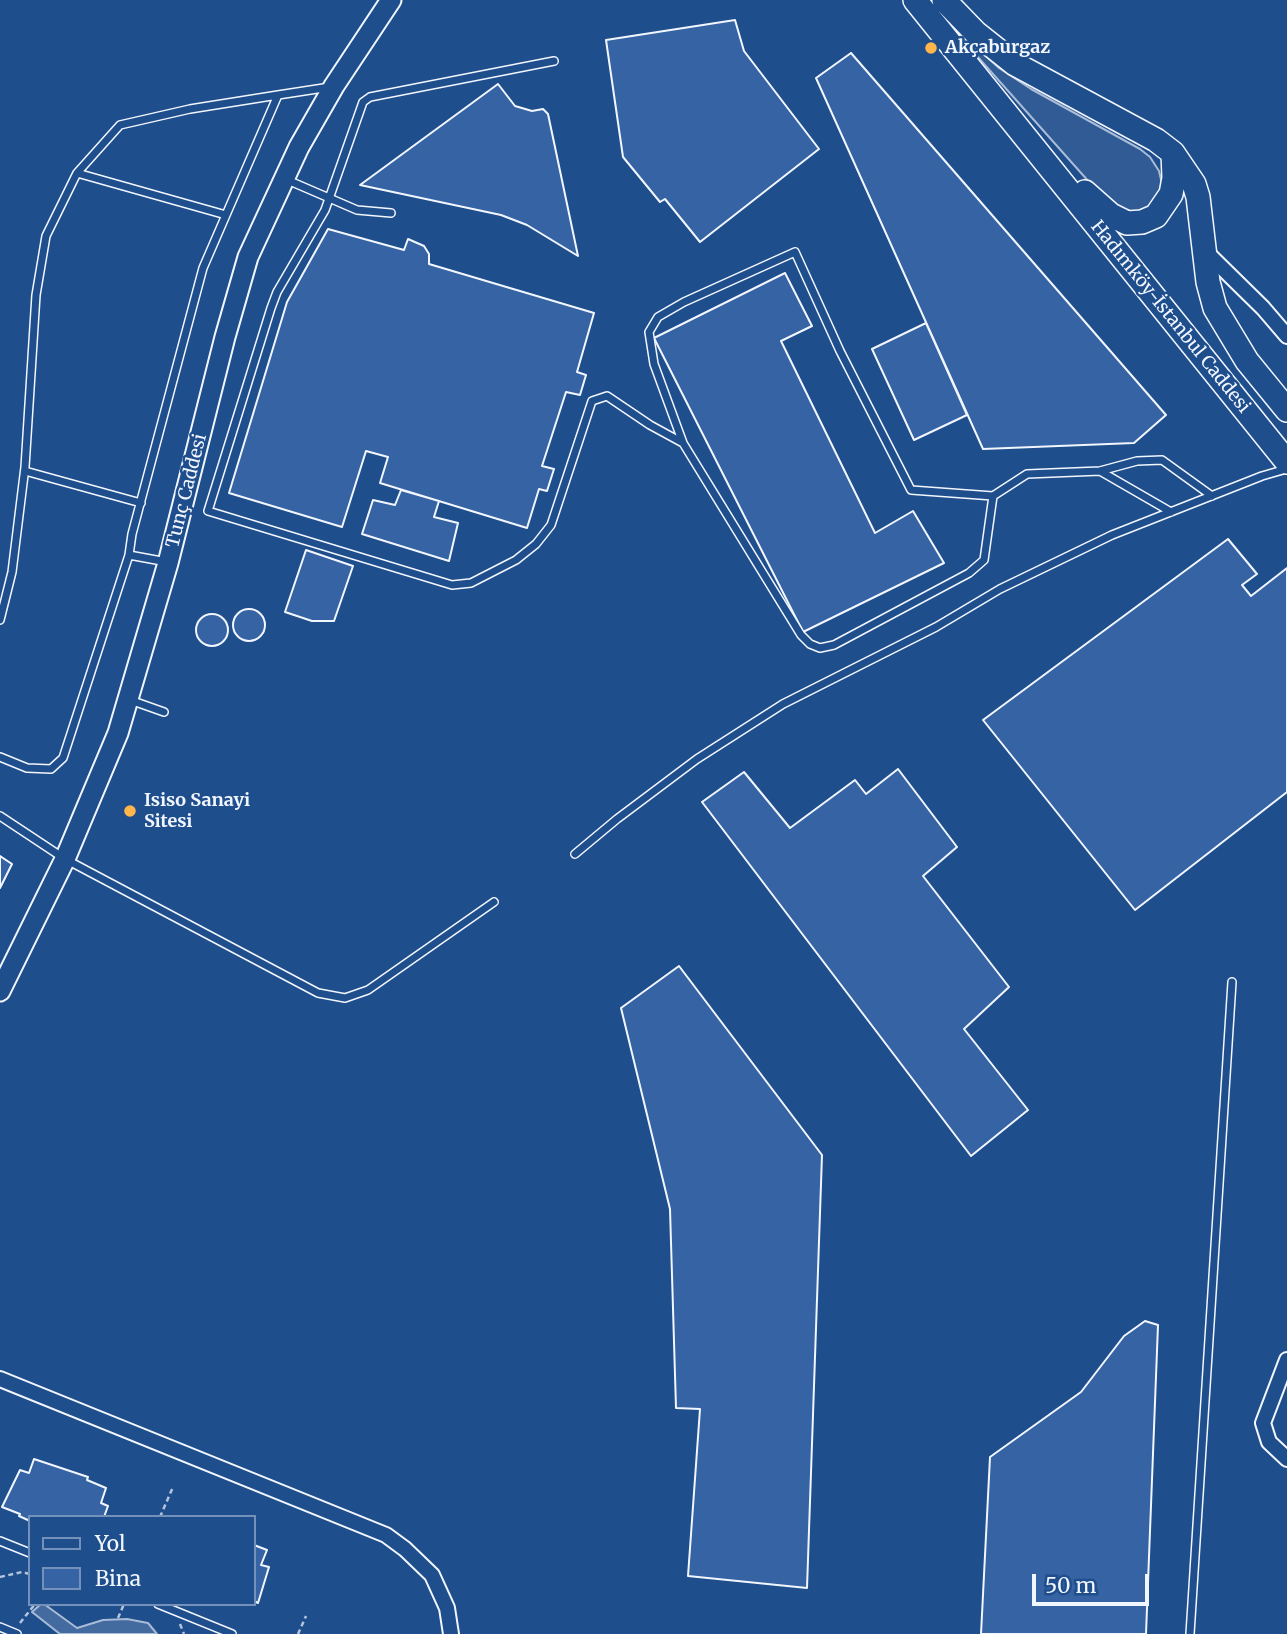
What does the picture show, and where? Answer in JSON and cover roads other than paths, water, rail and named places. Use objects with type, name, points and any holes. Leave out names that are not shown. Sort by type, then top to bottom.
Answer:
[{"type":"main road","name":"Tunç Caddesi","points":[[0,991],[90,804],[129,700],[169,563],[225,337],[248,257],[284,179],[334,86],[391,0]]},
{"type":"main road","points":[[915,0],[1055,171],[1111,215],[1127,223],[1142,222],[1156,216],[1171,194],[1174,178],[1172,153],[1156,141],[1015,64],[976,33],[944,0]]},
{"type":"main road","name":"Hadımköy-İstanbul Caddesi","points":[[1172,153],[1194,184],[1198,197],[1208,282],[1215,308],[1247,361],[1287,410]]},
{"type":"main road","name":"Hadımköy-İstanbul Caddesi","points":[[1055,171],[1287,462]]},
{"type":"street","points":[[1205,250],[1287,336]]},
{"type":"street","points":[[1287,1360],[1263,1423],[1269,1443],[1287,1459]]},
{"type":"street","points":[[0,1379],[386,1535],[432,1575],[447,1608],[451,1634]]},
{"type":"lane","points":[[554,61],[370,97],[363,102],[329,200],[277,292],[208,511],[452,585],[471,583],[516,560],[536,544],[551,525],[592,401],[607,396],[683,443]]},
{"type":"lane","points":[[0,620],[12,572],[25,471],[36,295],[46,236],[77,173],[120,125],[190,109],[334,86]]},
{"type":"lane","points":[[0,757],[27,768],[51,769],[63,758],[129,555],[203,268],[278,95]]},
{"type":"lane","points":[[77,173],[226,215]]},
{"type":"lane","points":[[284,179],[357,210],[391,213]]},
{"type":"lane","points":[[993,496],[984,560],[969,573],[834,645],[820,648],[810,644],[801,635],[683,443],[654,364],[649,332],[658,317],[684,302],[795,252],[840,351],[911,490],[993,496],[1027,474],[1100,471],[1137,461],[1162,460],[1212,496]]},
{"type":"lane","points":[[575,854],[697,760],[783,704],[936,627],[1012,583],[1112,535],[1287,468]]},
{"type":"lane","points":[[25,471],[141,503]]},
{"type":"lane","points":[[1100,471],[1171,512]]},
{"type":"lane","points":[[129,555],[169,563]]},
{"type":"lane","points":[[129,700],[164,712]]},
{"type":"lane","points":[[0,816],[65,859],[318,993],[345,998],[368,990],[494,902]]},
{"type":"lane","points":[[1190,1634],[1232,982]]},
{"type":"lane","points":[[0,1541],[28,1552]]},
{"type":"lane","points":[[163,1606],[232,1634]]},
{"type":"lane","points":[[0,1627],[15,1633]]},
{"type":"place","name":"Akçaburgaz","points":[[931,48]]},
{"type":"place","name":"Isiso Sanayi Sitesi","points":[[130,811]]}]
